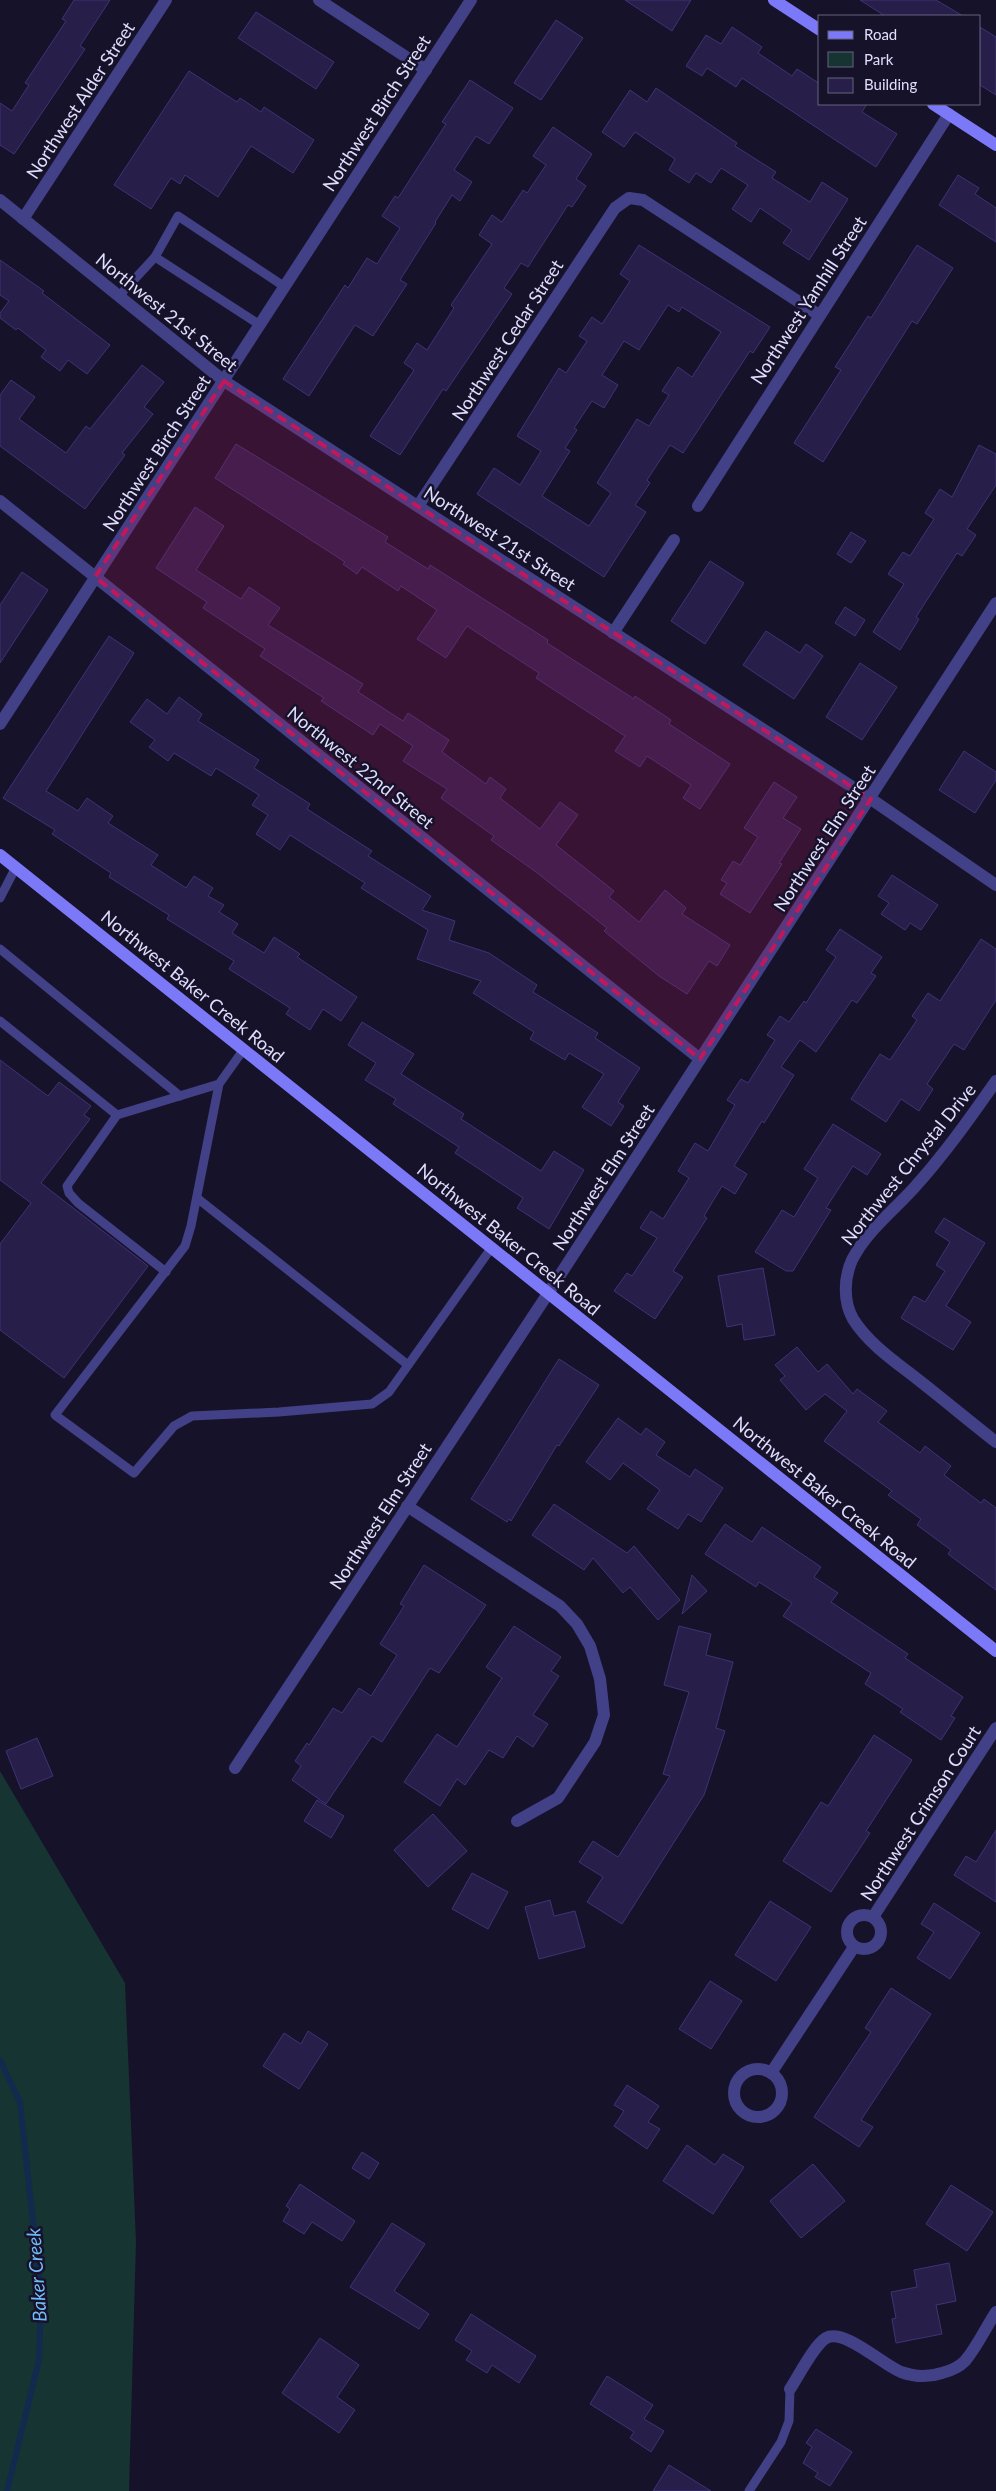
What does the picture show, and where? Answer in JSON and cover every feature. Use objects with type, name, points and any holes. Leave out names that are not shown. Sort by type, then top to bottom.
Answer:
[{"type":"main road","points":[[774,0],[818,29]]},
{"type":"main road","points":[[935,105],[996,144]]},
{"type":"main road","name":"Northwest Baker Creek Road","points":[[0,854],[996,1651]]},
{"type":"street","name":"Northwest Alder Street","points":[[23,219],[166,0]]},
{"type":"street","points":[[319,0],[426,70]]},
{"type":"street","name":"Northwest Birch Street","points":[[0,724],[471,0]]},
{"type":"street","name":"Northwest Yamhill Street","points":[[698,506],[949,114]]},
{"type":"street","name":"Northwest Cedar Street","points":[[418,506],[615,208],[629,198],[643,200],[819,315]]},
{"type":"street","name":"Northwest 21st Street","points":[[0,200],[224,381],[871,799],[996,885]]},
{"type":"street","name":"Northwest 22nd Street","points":[[0,501],[700,1059]]},
{"type":"street","points":[[614,633],[674,540]]},
{"type":"street","name":"Northwest Elm Street","points":[[235,1768],[549,1292],[871,799],[996,603]]},
{"type":"street","name":"Northwest Chrystal Drive","points":[[996,1081],[943,1153],[914,1188],[863,1242],[852,1262],[846,1281],[847,1302],[853,1318],[862,1330],[882,1351],[996,1442]]},
{"type":"street","points":[[407,1506],[560,1606],[577,1624],[590,1646],[600,1679],[604,1715],[595,1742],[558,1798],[517,1821]]},
{"type":"street","name":"Northwest Crimson Court","points":[[873,1917],[996,1728]]},
{"type":"street","name":"Northwest Crimson Court","points":[[860,1915],[873,1917],[881,1929],[881,1937],[877,1944],[864,1950],[854,1947],[848,1939],[848,1924],[860,1915]]},
{"type":"street","points":[[771,2073],[854,1947]]},
{"type":"street","points":[[790,2389],[826,2338],[836,2336],[846,2339],[899,2371],[916,2376],[932,2376],[951,2370],[964,2361],[996,2312]]},
{"type":"lane","points":[[119,296],[154,257],[178,216],[284,287]]},
{"type":"lane","points":[[154,257],[260,325]]},
{"type":"lane","points":[[0,898],[16,867]]},
{"type":"lane","points":[[0,949],[180,1096]]},
{"type":"lane","points":[[0,1021],[117,1115]]},
{"type":"lane","points":[[244,1049],[219,1084],[197,1198],[184,1246],[55,1415],[134,1473],[174,1426],[192,1416],[279,1412],[372,1404],[389,1392],[492,1247]]},
{"type":"lane","points":[[166,1272],[78,1203],[69,1193],[68,1186],[71,1178],[117,1115],[219,1084]]},
{"type":"lane","points":[[197,1198],[408,1365]]},
{"type":"lane","points":[[749,2491],[781,2442],[789,2420],[790,2389]]},
{"type":"highlighted area","points":[[224,381],[871,799],[700,1059],[95,577]]},
{"type":"green space","points":[[0,1771],[125,1983],[136,2242],[129,2491],[0,2491]]},
{"type":"building","points":[[74,0],[110,0],[80,46],[85,49],[14,154],[0,145],[0,103],[12,111],[29,85],[25,83],[66,21],[62,19]]},
{"type":"building","points":[[625,0],[691,0],[672,31]]},
{"type":"building","points":[[860,0],[936,0],[961,15],[883,15]]},
{"type":"building","points":[[256,12],[334,62],[316,89],[238,38]]},
{"type":"building","points":[[556,20],[583,38],[541,100],[514,83]]},
{"type":"building","points":[[732,27],[762,47],[758,53],[792,76],[797,69],[818,83],[818,105],[866,105],[862,112],[897,134],[876,167],[742,78],[736,87],[707,68],[702,76],[686,66],[706,35],[721,44]]},
{"type":"building","points":[[981,28],[996,37],[996,95],[981,86]]},
{"type":"building","points":[[189,71],[237,102],[240,98],[261,112],[264,107],[314,140],[293,173],[251,146],[218,197],[185,175],[180,184],[171,178],[151,209],[114,185]]},
{"type":"building","points":[[470,80],[513,108],[489,144],[476,136],[454,170],[472,182],[460,201],[452,195],[400,280],[407,284],[373,336],[355,325],[309,396],[283,379],[345,285],[348,288],[367,258],[377,264],[400,228],[382,216],[395,196],[398,198],[446,124],[442,122]]},
{"type":"building","points":[[656,88],[737,143],[735,146],[776,172],[772,178],[810,202],[822,182],[848,199],[809,260],[783,243],[792,230],[760,208],[751,222],[732,209],[748,185],[721,168],[711,183],[696,173],[689,183],[669,170],[675,159],[635,132],[624,147],[602,132],[630,90],[647,102]]},
{"type":"building","points":[[553,127],[592,154],[576,179],[586,186],[572,207],[568,205],[528,267],[521,263],[504,288],[512,294],[446,391],[443,389],[400,455],[370,436],[414,370],[404,363],[417,343],[427,350],[454,308],[451,305],[492,244],[479,235],[492,215],[502,222],[523,190],[527,193],[546,165],[533,156]]},
{"type":"building","points":[[958,175],[979,188],[975,194],[996,208],[996,242],[939,205]]},
{"type":"building","points":[[639,245],[770,327],[753,353],[750,351],[683,453],[670,445],[647,480],[650,483],[635,505],[646,512],[604,577],[477,494],[494,468],[520,485],[541,451],[517,436],[559,368],[566,373],[587,341],[579,336],[592,317],[602,324],[630,281],[620,274]],"holes":[[[668,305],[679,312],[682,307],[721,332],[692,377],[678,367],[662,391],[669,395],[649,426],[637,419],[597,483],[611,493],[589,526],[542,496],[570,451],[565,448],[577,430],[574,428],[592,401],[604,408],[618,385],[602,375],[624,341],[639,350]]]},
{"type":"building","points":[[917,245],[953,268],[917,324],[912,321],[823,462],[794,443],[841,370],[835,367],[868,316],[871,318]]},
{"type":"building","points":[[0,260],[44,291],[42,293],[110,345],[87,374],[68,360],[60,371],[41,357],[46,350],[18,328],[16,330],[0,318],[0,313],[9,301],[0,295]]},
{"type":"building","points":[[142,365],[164,382],[144,407],[153,414],[122,453],[125,455],[85,509],[0,446],[0,395],[11,380],[35,397],[19,419],[66,453],[86,426],[90,429]]},
{"type":"building","points":[[236,444],[388,537],[385,542],[428,569],[430,565],[548,640],[547,643],[634,699],[635,696],[671,720],[669,724],[730,764],[700,809],[683,798],[691,785],[647,756],[640,767],[615,751],[625,736],[536,678],[539,673],[467,626],[446,658],[417,639],[437,610],[401,586],[398,591],[362,567],[357,574],[343,564],[345,562],[215,478]]},
{"type":"building","points":[[979,445],[996,454],[996,485],[967,529],[976,535],[962,556],[957,553],[916,617],[919,619],[900,650],[873,632],[904,584],[888,574],[903,552],[910,556],[934,519],[925,513],[940,489],[952,497]]},
{"type":"building","points":[[195,507],[224,526],[196,570],[241,599],[249,587],[280,608],[268,625],[363,684],[358,692],[403,721],[408,713],[449,740],[442,752],[486,784],[490,777],[506,789],[500,798],[540,829],[560,802],[578,815],[556,845],[614,891],[609,897],[639,922],[665,890],[686,908],[682,914],[730,945],[717,966],[709,961],[687,994],[659,976],[604,931],[607,928],[536,872],[491,840],[494,836],[441,798],[447,789],[403,761],[413,746],[380,724],[373,735],[321,701],[324,698],[260,656],[265,649],[203,608],[207,602],[156,568]]},
{"type":"building","points":[[851,532],[866,541],[851,563],[837,554]]},
{"type":"building","points":[[710,561],[744,583],[705,644],[671,621]]},
{"type":"building","points":[[22,572],[48,590],[0,663],[0,605]]},
{"type":"building","points":[[845,607],[865,620],[855,636],[835,623]]},
{"type":"building","points":[[766,631],[800,653],[806,644],[823,656],[794,699],[743,665]]},
{"type":"building","points":[[109,636],[134,653],[46,791],[78,811],[87,798],[113,816],[108,823],[158,855],[151,865],[186,888],[194,876],[213,888],[208,896],[224,905],[219,912],[238,924],[232,933],[264,953],[274,937],[300,954],[297,957],[357,997],[341,1021],[323,1009],[310,1030],[286,1014],[290,1008],[229,969],[234,961],[167,919],[169,915],[109,877],[111,873],[52,834],[55,830],[3,798]]},
{"type":"building","points":[[860,663],[897,687],[862,740],[826,717]]},
{"type":"building","points":[[179,697],[202,714],[198,721],[259,760],[254,768],[310,804],[307,809],[372,851],[368,856],[431,896],[422,910],[455,921],[449,940],[489,953],[537,985],[533,992],[598,1033],[595,1038],[640,1068],[618,1102],[624,1106],[611,1126],[582,1107],[604,1074],[569,1053],[565,1060],[530,1039],[534,1032],[473,993],[481,981],[417,959],[428,930],[361,888],[365,883],[290,835],[280,850],[256,834],[268,815],[252,805],[259,795],[216,768],[211,776],[174,753],[168,761],[149,747],[155,740],[130,722],[147,699],[167,714]]},
{"type":"building","points":[[964,751],[996,772],[996,780],[975,813],[939,790]]},
{"type":"building","points":[[774,782],[797,797],[783,818],[801,829],[779,863],[782,864],[750,913],[720,894],[727,883],[721,880],[733,861],[740,865],[758,837],[744,828]]},
{"type":"building","points":[[892,875],[938,905],[921,930],[910,923],[905,930],[881,914],[889,903],[878,896]]},
{"type":"building","points":[[840,929],[882,957],[871,973],[876,976],[857,1003],[852,1000],[816,1052],[800,1040],[781,1067],[794,1075],[734,1166],[747,1174],[735,1194],[722,1186],[704,1216],[707,1218],[673,1271],[683,1277],[655,1319],[614,1291],[627,1273],[632,1276],[657,1238],[640,1228],[651,1211],[663,1219],[689,1178],[678,1171],[695,1143],[708,1151],[735,1105],[727,1100],[741,1079],[748,1083],[775,1040],[767,1035],[780,1016],[789,1022],[804,1001],[806,1003],[836,957],[826,950]]},
{"type":"building","points":[[981,939],[996,949],[996,1000],[964,1050],[954,1044],[927,1084],[933,1089],[919,1111],[901,1099],[886,1122],[851,1099],[880,1054],[890,1060],[917,1020],[912,1016],[928,993],[940,1001]]},
{"type":"building","points":[[362,1022],[414,1054],[401,1074],[464,1114],[461,1119],[541,1171],[554,1151],[584,1170],[549,1229],[517,1208],[523,1198],[455,1153],[459,1147],[393,1104],[396,1099],[365,1080],[376,1063],[348,1045]]},
{"type":"building","points":[[0,1060],[48,1096],[59,1082],[91,1106],[84,1115],[90,1119],[41,1183],[148,1266],[64,1378],[0,1330],[0,1244],[31,1203],[0,1180]]},
{"type":"building","points":[[833,1124],[881,1154],[867,1175],[853,1166],[826,1208],[831,1210],[793,1271],[786,1271],[755,1252],[782,1210],[794,1217],[818,1178],[804,1169]]},
{"type":"building","points":[[944,1218],[985,1243],[946,1306],[971,1322],[953,1350],[901,1318],[914,1296],[925,1302],[945,1271],[936,1265],[950,1242],[935,1232]]},
{"type":"building","points":[[763,1268],[775,1335],[744,1340],[742,1324],[727,1327],[718,1276]]},
{"type":"building","points":[[797,1347],[818,1372],[827,1364],[853,1394],[857,1389],[887,1411],[878,1422],[920,1453],[925,1446],[951,1466],[944,1475],[981,1503],[984,1499],[996,1508],[996,1590],[948,1554],[951,1550],[917,1525],[921,1519],[888,1495],[892,1491],[824,1441],[847,1411],[825,1394],[806,1410],[780,1380],[785,1376],[775,1365]]},
{"type":"building","points":[[559,1359],[599,1385],[559,1446],[557,1445],[511,1521],[509,1519],[507,1522],[471,1499]]},
{"type":"building","points":[[618,1418],[641,1435],[646,1428],[665,1442],[656,1455],[690,1477],[695,1469],[723,1488],[701,1522],[688,1514],[678,1529],[647,1509],[660,1490],[623,1463],[610,1480],[586,1462]]},
{"type":"building","points":[[554,1504],[627,1553],[634,1546],[680,1600],[658,1620],[630,1587],[623,1593],[593,1558],[584,1570],[532,1535]]},
{"type":"building","points":[[725,1524],[752,1542],[762,1527],[821,1567],[814,1577],[838,1593],[831,1602],[908,1654],[905,1658],[963,1697],[951,1716],[955,1718],[941,1740],[900,1712],[903,1709],[865,1684],[871,1673],[783,1616],[792,1603],[759,1582],[756,1587],[705,1554]]},
{"type":"building","points":[[424,1565],[486,1605],[439,1673],[430,1668],[382,1742],[372,1736],[326,1804],[292,1780],[301,1766],[295,1761],[307,1743],[309,1745],[333,1708],[342,1713],[359,1688],[371,1696],[397,1655],[380,1644],[404,1606],[400,1604]]},
{"type":"building","points":[[692,1575],[707,1591],[682,1614]]},
{"type":"building","points":[[514,1626],[561,1657],[551,1671],[559,1676],[533,1715],[548,1724],[533,1747],[517,1736],[503,1758],[489,1750],[465,1785],[457,1779],[440,1806],[404,1782],[437,1734],[457,1747],[502,1678],[486,1667]]},
{"type":"building","points":[[679,1626],[711,1634],[706,1655],[733,1662],[716,1728],[725,1731],[704,1795],[622,1924],[587,1902],[603,1877],[579,1862],[593,1841],[618,1857],[670,1776],[663,1774],[689,1692],[664,1685]]},
{"type":"building","points":[[874,1735],[912,1760],[866,1831],[870,1833],[831,1892],[783,1861],[821,1802],[828,1806]]},
{"type":"building","points":[[37,1738],[53,1776],[21,1789],[6,1751]]},
{"type":"building","points":[[317,1800],[344,1816],[331,1838],[304,1821]]},
{"type":"building","points":[[433,1814],[467,1851],[428,1887],[394,1850]]},
{"type":"building","points":[[996,1830],[996,1902],[954,1875],[966,1856],[976,1862]]},
{"type":"building","points":[[472,1873],[508,1892],[488,1929],[452,1909]]},
{"type":"building","points":[[550,1900],[554,1916],[575,1911],[585,1947],[539,1959],[525,1907]]},
{"type":"building","points":[[770,1901],[811,1927],[776,1981],[735,1955]]},
{"type":"building","points":[[934,1903],[980,1933],[950,1979],[917,1958],[934,1932],[921,1924]]},
{"type":"building","points":[[710,1981],[742,2001],[711,2049],[679,2029]]},
{"type":"building","points":[[891,1988],[931,2014],[861,2120],[873,2127],[859,2147],[814,2117],[871,2032],[865,2028]]},
{"type":"building","points":[[308,2031],[328,2044],[299,2089],[263,2066],[284,2033],[301,2044]]},
{"type":"building","points":[[627,2085],[659,2106],[648,2122],[660,2129],[647,2149],[614,2126],[624,2111],[614,2105]]},
{"type":"building","points":[[687,2145],[715,2165],[723,2154],[744,2167],[713,2214],[663,2181]]},
{"type":"building","points":[[362,2152],[379,2163],[369,2179],[352,2168]]},
{"type":"building","points":[[813,2164],[845,2201],[801,2238],[770,2201]]},
{"type":"building","points":[[300,2184],[355,2221],[342,2241],[312,2222],[304,2234],[283,2221],[290,2209],[286,2206]]},
{"type":"building","points":[[951,2185],[993,2212],[967,2251],[926,2224]]},
{"type":"building","points":[[392,2223],[425,2244],[394,2291],[429,2314],[419,2329],[350,2287]]},
{"type":"building","points":[[949,2263],[956,2301],[936,2305],[942,2334],[896,2343],[892,2319],[896,2318],[891,2292],[917,2287],[914,2270]]},
{"type":"building","points":[[471,2314],[536,2356],[519,2383],[492,2365],[487,2373],[466,2360],[472,2351],[455,2340]]},
{"type":"building","points":[[320,2338],[359,2365],[337,2397],[355,2410],[339,2433],[282,2393]]},
{"type":"building","points":[[607,2376],[653,2405],[644,2419],[664,2431],[651,2452],[630,2438],[634,2432],[590,2404]]},
{"type":"building","points":[[816,2429],[852,2452],[830,2486],[815,2477],[818,2473],[803,2463],[812,2447],[806,2443]]},
{"type":"building","points":[[669,2465],[711,2491],[653,2491]]},
{"type":"waterway","name":"Baker Creek","points":[[0,2060],[20,2102],[41,2296],[39,2360],[7,2491]]}]
